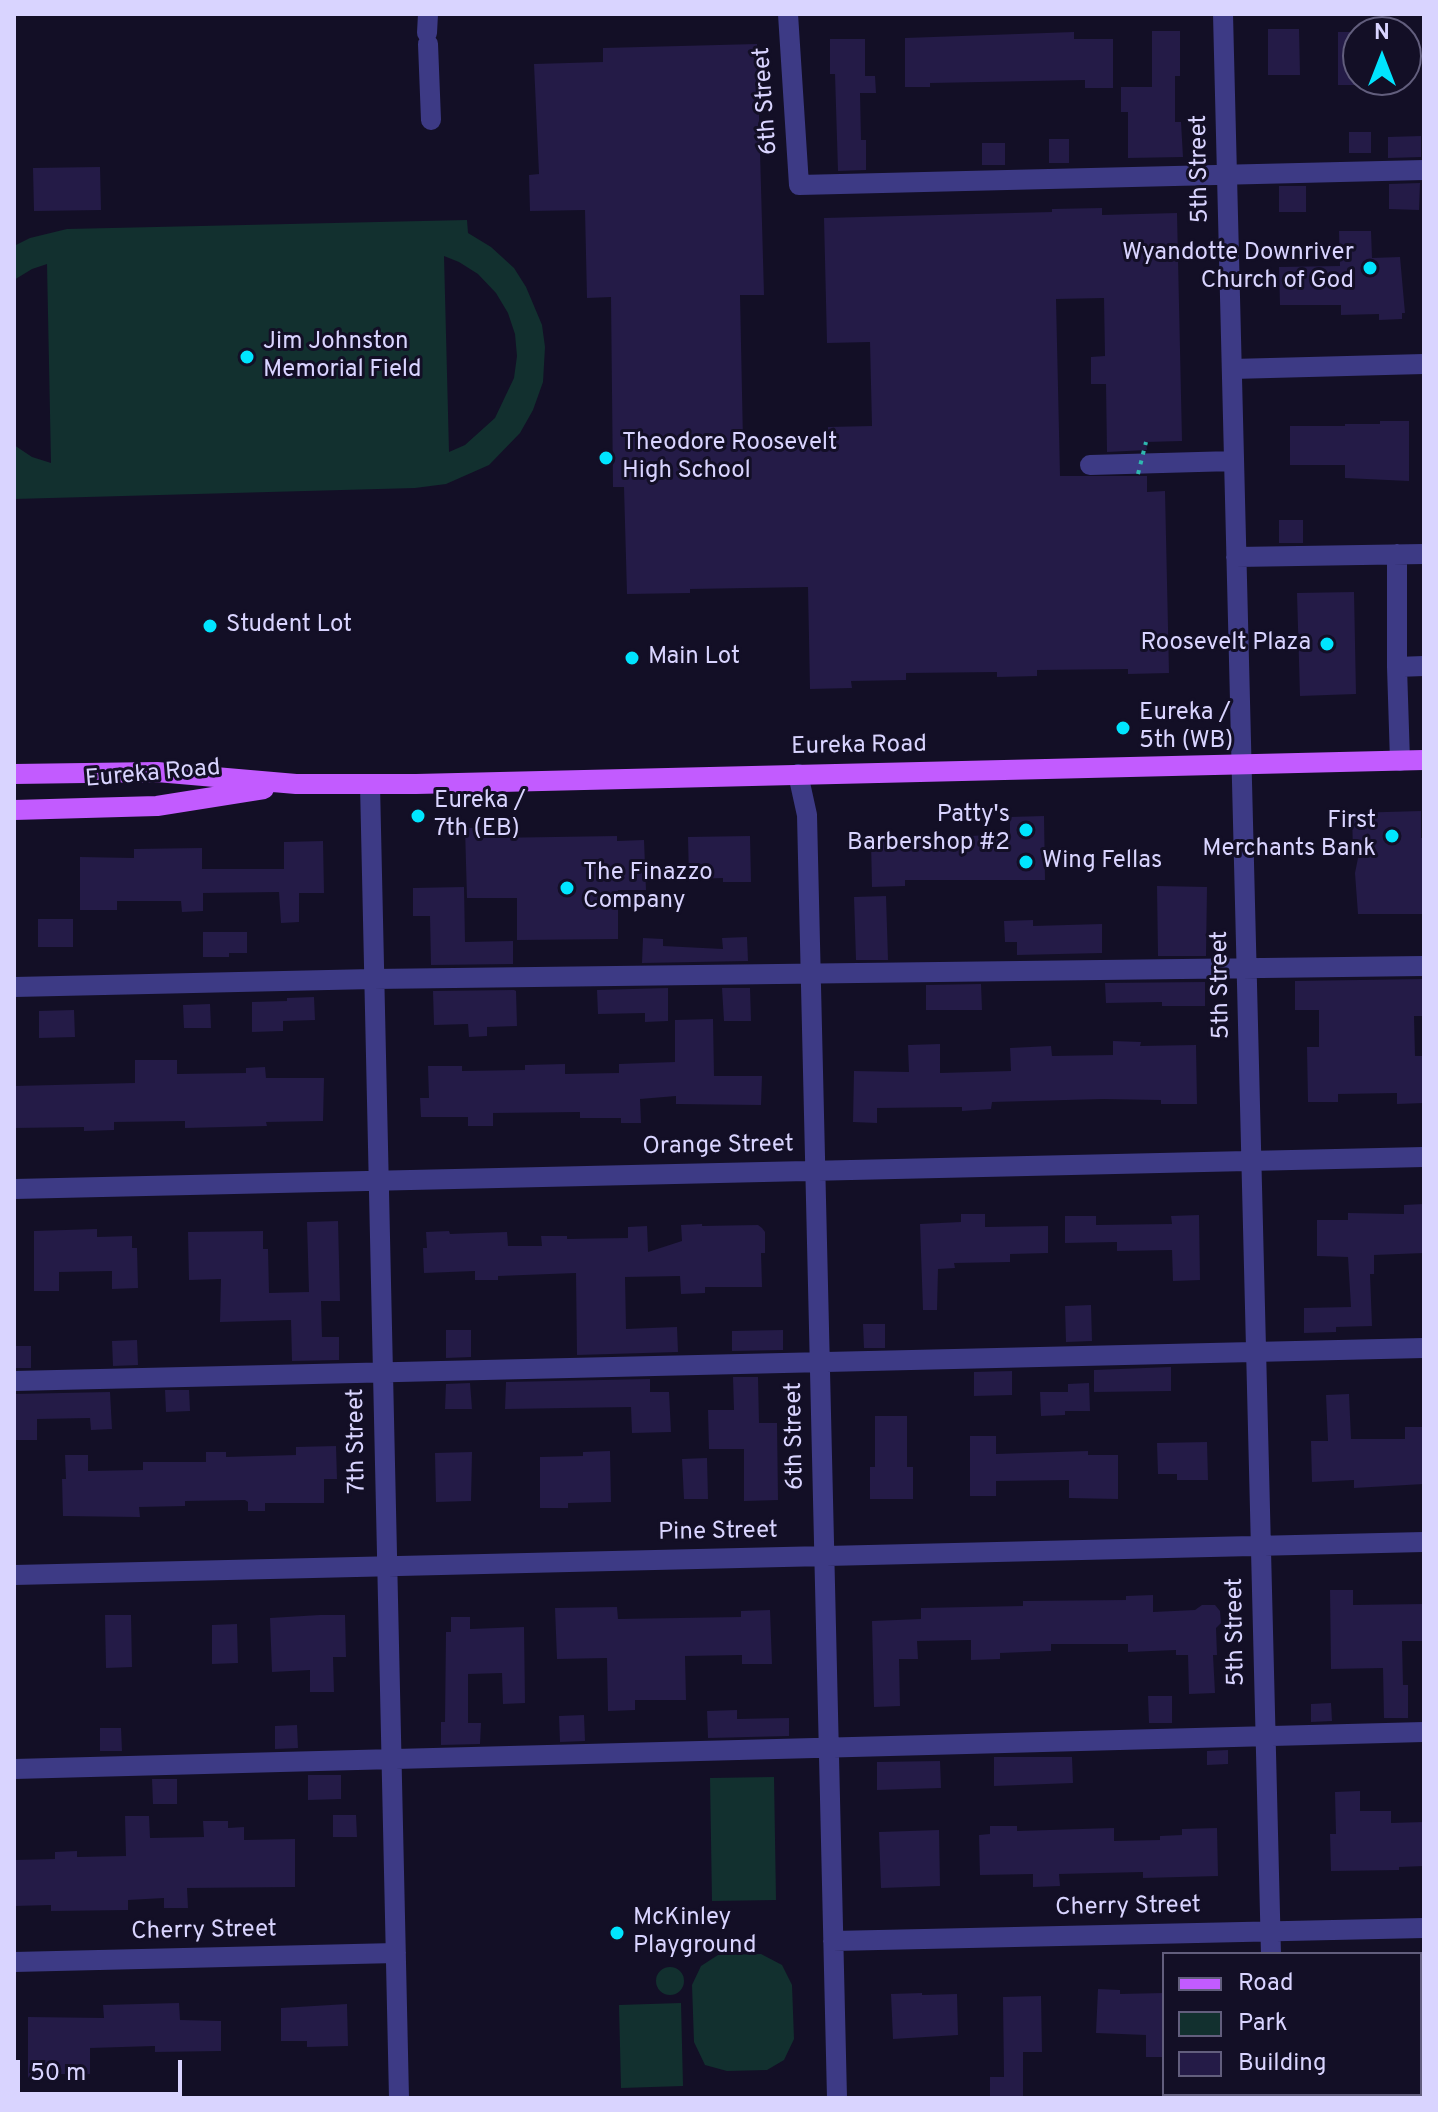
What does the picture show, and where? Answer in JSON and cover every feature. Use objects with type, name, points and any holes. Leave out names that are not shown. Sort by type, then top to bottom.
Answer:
[{"type":"main road","name":"Eureka Road","points":[[14,774],[157,772],[296,784],[370,784],[1424,760]]},
{"type":"main road","name":"Eureka Road","points":[[14,810],[157,806],[296,784]]},
{"type":"street","name":"6th Street","points":[[788,14],[799,185],[1227,176]]},
{"type":"street","name":"5th Street","points":[[1223,14],[1271,1952]]},
{"type":"street","points":[[428,30],[431,120]]},
{"type":"street","points":[[1227,176],[1424,170]]},
{"type":"street","points":[[1232,369],[1424,364]]},
{"type":"street","points":[[1090,465],[1234,461]]},
{"type":"street","points":[[1397,554],[1400,761]]},
{"type":"street","points":[[1236,557],[1424,554]]},
{"type":"street","points":[[1397,667],[1424,666]]},
{"type":"street","name":"6th Street","points":[[798,774],[807,815],[837,2098]]},
{"type":"street","name":"7th Street","points":[[370,784],[399,2098]]},
{"type":"street","points":[[14,987],[373,979],[1424,966]]},
{"type":"street","name":"Orange Street","points":[[14,1189],[1424,1157]]},
{"type":"street","points":[[14,1381],[1424,1348]]},
{"type":"street","name":"Pine Street","points":[[14,1575],[1424,1542]]},
{"type":"street","points":[[14,1769],[1424,1732]]},
{"type":"street","name":"Cherry Street","points":[[833,1941],[1424,1928]]},
{"type":"street","name":"Cherry Street","points":[[14,1962],[396,1953]]},
{"type":"path","points":[[1138,474],[1146,442]]},
{"type":"green space","name":"Jim Johnston Memorial Field","points":[[467,220],[468,233],[491,247],[514,268],[526,287],[542,325],[545,347],[543,382],[520,433],[489,465],[446,484],[415,488],[14,499],[14,445],[32,457],[51,463],[47,264],[14,280],[14,246],[30,238],[67,229]],"holes":[[[444,256],[478,274],[496,293],[508,313],[515,334],[517,356],[514,378],[495,418],[465,445],[449,452]]]},
{"type":"green space","points":[[774,1777],[776,1900],[712,1901],[710,1778]]},
{"type":"green space","points":[[761,1954],[782,1965],[792,1985],[794,2039],[784,2060],[767,2070],[727,2071],[705,2065],[694,2042],[692,1985],[701,1966],[718,1955]]},
{"type":"green space","points":[[670,1967],[680,1971],[684,1981],[680,1991],[670,1995],[660,1991],[656,1981],[660,1971]]},
{"type":"green space","points":[[681,2003],[683,2086],[621,2088],[619,2005]]},
{"type":"building","points":[[1268,29],[1299,29],[1300,75],[1268,75]]},
{"type":"building","points":[[1152,31],[1180,31],[1180,76],[1175,76],[1175,122],[1181,122],[1183,157],[1128,158],[1128,112],[1121,112],[1121,87],[1152,87]]},
{"type":"building","points":[[1074,32],[1074,39],[1113,39],[1113,88],[1085,88],[1085,80],[930,83],[930,87],[905,87],[905,38]]},
{"type":"building","points":[[1338,32],[1342,32],[1342,85],[1338,85]]},
{"type":"building","points":[[830,39],[865,39],[865,76],[875,76],[876,93],[860,93],[861,140],[866,140],[866,170],[838,171],[835,74],[830,74]]},
{"type":"building","points":[[757,44],[764,295],[740,295],[743,441],[828,439],[828,427],[872,426],[870,342],[827,343],[824,218],[1102,208],[1102,215],[1177,213],[1182,441],[1146,442],[1147,450],[1107,452],[1106,384],[1091,384],[1091,357],[1105,356],[1104,298],[1056,299],[1060,476],[1147,476],[1147,492],[1165,491],[1169,673],[1128,674],[1128,669],[1037,670],[1037,676],[997,677],[997,672],[906,673],[906,680],[851,681],[852,688],[810,689],[808,587],[690,589],[690,593],[627,594],[624,487],[613,487],[611,297],[587,298],[585,210],[530,211],[529,175],[539,174],[534,64],[603,62],[603,48]]},
{"type":"building","points":[[1349,132],[1371,132],[1371,153],[1349,153]]},
{"type":"building","points":[[1421,136],[1421,157],[1388,158],[1388,137]]},
{"type":"building","points":[[1049,139],[1069,139],[1069,163],[1049,163]]},
{"type":"building","points":[[982,143],[1005,143],[1005,165],[982,165]]},
{"type":"building","points":[[100,167],[101,210],[34,211],[33,168]]},
{"type":"building","points":[[1420,183],[1419,210],[1389,209],[1389,184]]},
{"type":"building","points":[[1279,186],[1306,186],[1306,212],[1279,212]]},
{"type":"building","name":"Wyandotte Downriver Church of God","points":[[1339,231],[1371,231],[1372,258],[1400,257],[1405,313],[1402,313],[1402,319],[1379,320],[1379,314],[1341,315],[1341,305],[1280,305],[1279,267],[1340,266]]},
{"type":"building","points":[[1380,421],[1409,421],[1409,481],[1345,478],[1345,465],[1290,465],[1290,426],[1345,426],[1380,424]]},
{"type":"building","points":[[1279,520],[1303,520],[1303,543],[1279,543]]},
{"type":"building","name":"Roosevelt Plaza","points":[[1354,592],[1356,694],[1300,696],[1297,593]]},
{"type":"building","points":[[1421,811],[1424,914],[1358,914],[1355,873],[1359,853],[1353,853],[1352,813]]},
{"type":"building","points":[[1044,816],[1045,880],[905,880],[905,886],[872,887],[871,841],[1010,834],[1010,817]]},
{"type":"building","name":"The Finazzo Company","points":[[465,828],[491,828],[491,838],[617,836],[617,841],[644,840],[646,890],[618,890],[618,939],[517,940],[517,898],[467,898]]},
{"type":"building","points":[[750,836],[751,882],[723,882],[723,878],[689,879],[688,837]]},
{"type":"building","points":[[323,841],[324,893],[299,893],[299,922],[281,923],[279,892],[203,893],[203,911],[182,912],[181,901],[117,901],[117,910],[80,910],[80,857],[134,858],[134,849],[202,848],[202,869],[284,869],[284,842]]},
{"type":"building","points":[[1157,886],[1207,887],[1206,956],[1158,956]]},
{"type":"building","points":[[464,887],[465,942],[513,941],[513,964],[431,965],[430,916],[413,916],[413,888]]},
{"type":"building","points":[[886,896],[888,960],[856,960],[854,897]]},
{"type":"building","points":[[38,919],[73,919],[73,947],[38,947]]},
{"type":"building","points":[[1033,920],[1033,926],[1102,924],[1102,953],[1017,955],[1017,942],[1005,942],[1004,921]]},
{"type":"building","points":[[203,932],[247,932],[247,953],[203,957]]},
{"type":"building","points":[[747,937],[748,961],[642,963],[643,938],[663,939],[663,946],[723,949],[722,938]]},
{"type":"building","points":[[1424,979],[1424,1016],[1414,1016],[1415,1056],[1424,1056],[1424,1103],[1397,1104],[1397,1093],[1338,1094],[1338,1102],[1308,1102],[1307,1047],[1319,1047],[1319,1010],[1295,1010],[1295,981]]},
{"type":"building","points":[[1205,982],[1205,1006],[1162,1006],[1162,1002],[1106,1003],[1105,983]]},
{"type":"building","points":[[981,984],[982,1010],[926,1010],[926,985]]},
{"type":"building","points":[[668,988],[668,1021],[645,1022],[645,1013],[598,1014],[597,990]]},
{"type":"building","points":[[722,988],[750,988],[751,1021],[724,1021]]},
{"type":"building","points":[[514,990],[517,1026],[487,1027],[487,1036],[469,1037],[468,1024],[434,1025],[433,991]]},
{"type":"building","points":[[314,997],[315,1020],[283,1021],[283,1031],[252,1032],[252,1002]]},
{"type":"building","points":[[210,1004],[211,1028],[184,1028],[183,1005]]},
{"type":"building","points":[[74,1010],[75,1037],[39,1038],[39,1011]]},
{"type":"building","points":[[713,1019],[714,1076],[762,1076],[761,1105],[676,1104],[676,1096],[640,1099],[641,1123],[621,1123],[621,1118],[580,1118],[580,1112],[493,1113],[493,1126],[468,1126],[468,1117],[421,1117],[420,1098],[429,1098],[428,1066],[462,1066],[462,1071],[525,1070],[525,1065],[565,1064],[565,1074],[619,1073],[619,1064],[675,1062],[675,1020]]},
{"type":"building","points":[[1113,1041],[1141,1042],[1140,1046],[1196,1045],[1197,1104],[1103,1099],[992,1102],[991,1109],[962,1111],[962,1107],[877,1108],[877,1123],[853,1122],[854,1071],[909,1072],[908,1045],[940,1044],[940,1073],[1011,1071],[1010,1048],[1051,1046],[1052,1056],[1113,1055]]},
{"type":"building","points":[[135,1060],[177,1060],[177,1074],[246,1073],[246,1068],[265,1067],[266,1078],[324,1078],[323,1121],[185,1128],[185,1121],[114,1122],[114,1130],[84,1131],[84,1127],[14,1128],[14,1086],[135,1083]]},
{"type":"building","points":[[1424,1204],[1424,1253],[1374,1255],[1374,1274],[1370,1274],[1372,1326],[1336,1327],[1336,1332],[1304,1333],[1304,1308],[1351,1307],[1348,1257],[1317,1256],[1317,1220],[1348,1220],[1348,1213],[1404,1214],[1404,1205]]},
{"type":"building","points":[[961,1214],[985,1214],[985,1227],[1048,1226],[1048,1253],[1010,1254],[1010,1262],[954,1263],[955,1268],[938,1269],[937,1310],[923,1310],[920,1224],[961,1222]]},
{"type":"building","points":[[1199,1215],[1200,1280],[1173,1281],[1172,1250],[1117,1251],[1117,1242],[1065,1243],[1065,1216],[1096,1216],[1096,1225],[1172,1224],[1171,1216]]},
{"type":"building","points":[[338,1221],[340,1301],[321,1301],[322,1337],[339,1337],[339,1360],[292,1361],[291,1320],[220,1322],[221,1279],[189,1280],[188,1232],[263,1231],[263,1249],[268,1249],[269,1293],[309,1292],[307,1222]]},
{"type":"building","points":[[681,1225],[758,1225],[762,1228],[765,1232],[765,1253],[761,1253],[762,1287],[705,1287],[705,1293],[681,1294],[680,1276],[625,1277],[626,1329],[677,1327],[678,1352],[577,1355],[576,1273],[498,1276],[498,1280],[475,1280],[475,1271],[424,1273],[426,1232],[507,1232],[508,1246],[542,1246],[541,1236],[567,1236],[567,1239],[628,1238],[628,1227],[647,1226],[648,1252],[682,1241]]},
{"type":"building","points":[[97,1229],[97,1237],[132,1236],[132,1248],[137,1248],[138,1288],[112,1289],[112,1271],[59,1272],[59,1291],[34,1291],[34,1231]]},
{"type":"building","points":[[1091,1305],[1092,1341],[1066,1342],[1065,1306]]},
{"type":"building","points":[[863,1324],[885,1324],[885,1348],[864,1348]]},
{"type":"building","points":[[446,1330],[471,1330],[471,1357],[446,1358]]},
{"type":"building","points":[[783,1330],[783,1350],[732,1351],[732,1331]]},
{"type":"building","points":[[137,1340],[138,1365],[113,1366],[112,1341]]},
{"type":"building","points":[[14,1346],[31,1346],[31,1368],[14,1368]]},
{"type":"building","points":[[1171,1367],[1171,1391],[1094,1392],[1094,1370]]},
{"type":"building","points":[[1012,1371],[1012,1395],[974,1396],[974,1372]]},
{"type":"building","points":[[733,1377],[758,1377],[759,1423],[777,1423],[778,1500],[744,1501],[744,1449],[709,1449],[708,1410],[734,1410]]},
{"type":"building","points":[[650,1379],[650,1392],[669,1392],[671,1432],[632,1433],[631,1407],[505,1409],[506,1382]]},
{"type":"building","points":[[470,1383],[472,1409],[445,1409],[446,1384]]},
{"type":"building","points":[[1089,1383],[1090,1411],[1065,1411],[1065,1415],[1041,1416],[1040,1392],[1068,1392],[1068,1384]]},
{"type":"building","points":[[165,1390],[189,1390],[190,1411],[166,1412]]},
{"type":"building","points":[[110,1392],[112,1429],[91,1430],[90,1418],[37,1419],[37,1440],[14,1440],[14,1394]]},
{"type":"building","points":[[1349,1394],[1351,1439],[1405,1439],[1405,1427],[1424,1427],[1424,1484],[1354,1488],[1354,1480],[1312,1482],[1311,1441],[1328,1441],[1326,1395]]},
{"type":"building","points":[[875,1416],[907,1416],[907,1467],[913,1467],[913,1499],[870,1499],[870,1467],[875,1467]]},
{"type":"building","points":[[970,1436],[996,1436],[996,1454],[1088,1451],[1088,1455],[1118,1455],[1118,1499],[1069,1498],[1069,1480],[996,1481],[996,1496],[970,1496]]},
{"type":"building","points":[[1207,1442],[1208,1480],[1177,1480],[1177,1474],[1158,1474],[1157,1443]]},
{"type":"building","points":[[336,1446],[337,1479],[324,1479],[324,1503],[265,1503],[265,1511],[248,1511],[245,1500],[185,1501],[185,1506],[139,1507],[140,1517],[63,1516],[65,1455],[88,1455],[88,1471],[143,1470],[143,1462],[206,1462],[206,1452],[226,1452],[226,1457],[296,1455],[296,1447]]},
{"type":"building","points":[[610,1451],[611,1502],[568,1503],[568,1508],[540,1508],[540,1457],[583,1456],[583,1452]]},
{"type":"building","points":[[472,1452],[471,1501],[436,1502],[435,1453]]},
{"type":"building","points":[[707,1458],[708,1499],[684,1499],[682,1459]]},
{"type":"building","points":[[1330,1590],[1353,1590],[1353,1605],[1424,1604],[1424,1641],[1402,1641],[1403,1685],[1408,1685],[1408,1718],[1384,1718],[1383,1668],[1331,1669]]},
{"type":"building","points":[[1153,1595],[1153,1612],[1195,1610],[1202,1605],[1215,1605],[1220,1611],[1221,1623],[1216,1628],[1217,1655],[1213,1655],[1215,1693],[1189,1694],[1188,1655],[1176,1655],[1176,1650],[1128,1652],[1128,1644],[1051,1644],[1051,1651],[1000,1653],[1000,1659],[971,1660],[971,1640],[917,1641],[918,1659],[899,1659],[900,1706],[874,1707],[872,1621],[921,1619],[921,1608],[1023,1606],[1023,1601],[1126,1600],[1126,1596]]},
{"type":"building","points":[[617,1607],[618,1619],[741,1617],[741,1611],[770,1610],[772,1664],[742,1664],[742,1655],[685,1656],[686,1700],[635,1700],[635,1710],[608,1711],[607,1658],[557,1659],[555,1608]]},
{"type":"building","points":[[105,1615],[131,1615],[132,1667],[106,1668]]},
{"type":"building","points":[[345,1615],[346,1657],[333,1657],[334,1692],[310,1692],[310,1670],[272,1672],[270,1618]]},
{"type":"building","points":[[451,1617],[470,1617],[470,1629],[524,1627],[525,1703],[503,1704],[502,1673],[468,1674],[468,1723],[481,1723],[480,1744],[441,1745],[441,1722],[445,1722],[446,1632],[451,1632]]},
{"type":"building","points":[[237,1624],[238,1663],[212,1664],[212,1625]]},
{"type":"building","points":[[1148,1696],[1172,1696],[1172,1723],[1149,1723]]},
{"type":"building","points":[[1331,1703],[1332,1721],[1311,1722],[1311,1704]]},
{"type":"building","points":[[737,1710],[737,1719],[789,1718],[789,1736],[708,1738],[707,1711]]},
{"type":"building","points":[[584,1715],[585,1741],[560,1742],[559,1716]]},
{"type":"building","points":[[297,1725],[298,1748],[275,1749],[275,1726]]},
{"type":"building","points":[[100,1728],[121,1728],[122,1751],[100,1751]]},
{"type":"building","points":[[1228,1750],[1228,1764],[1207,1765],[1207,1751]]},
{"type":"building","points":[[994,1757],[1072,1757],[1073,1783],[994,1786]]},
{"type":"building","points":[[940,1761],[941,1788],[877,1790],[877,1762]]},
{"type":"building","points":[[308,1775],[341,1775],[341,1799],[308,1800]]},
{"type":"building","points":[[152,1779],[177,1779],[177,1804],[153,1804]]},
{"type":"building","points":[[1360,1791],[1360,1811],[1391,1811],[1391,1823],[1424,1822],[1424,1866],[1399,1867],[1399,1870],[1331,1871],[1330,1834],[1336,1834],[1335,1792]]},
{"type":"building","points":[[333,1815],[356,1815],[357,1837],[333,1837]]},
{"type":"building","points":[[125,1816],[149,1816],[150,1838],[204,1837],[203,1821],[228,1821],[228,1828],[244,1827],[244,1840],[295,1839],[295,1887],[187,1888],[188,1908],[164,1908],[164,1898],[128,1900],[128,1910],[51,1911],[51,1905],[14,1906],[14,1860],[55,1859],[55,1852],[77,1851],[77,1857],[126,1856]]},
{"type":"building","points":[[990,1826],[1017,1826],[1017,1831],[1114,1828],[1114,1841],[1160,1840],[1160,1836],[1182,1835],[1182,1829],[1217,1828],[1218,1876],[1143,1878],[1143,1872],[1059,1874],[1060,1886],[1033,1887],[1033,1874],[980,1875],[979,1835],[990,1834]]},
{"type":"building","points":[[939,1830],[940,1886],[881,1888],[879,1832]]},
{"type":"building","points":[[1098,1989],[1120,1990],[1120,1994],[1162,1993],[1162,2057],[1146,2057],[1146,2035],[1096,2033]]},
{"type":"building","points":[[891,1994],[957,1994],[958,2035],[893,2039]]},
{"type":"building","points":[[1041,1996],[1042,2052],[1023,2052],[1023,2098],[990,2098],[990,2077],[1004,2077],[1003,1997]]},
{"type":"building","points":[[179,2003],[180,2020],[221,2021],[221,2051],[155,2052],[155,2046],[90,2048],[90,2074],[58,2074],[58,2079],[28,2078],[28,2017],[104,2018],[103,2005]]},
{"type":"building","points":[[347,2004],[348,2046],[307,2047],[307,2041],[281,2041],[281,2008]]},
{"type":"place","name":"Wyandotte Downriver Church of God","points":[[1370,268]]},
{"type":"place","name":"Jim Johnston Memorial Field","points":[[247,357]]},
{"type":"place","name":"Theodore Roosevelt High School","points":[[606,458]]},
{"type":"place","name":"Student Lot","points":[[210,626]]},
{"type":"place","name":"Roosevelt Plaza","points":[[1327,644]]},
{"type":"place","name":"Main Lot","points":[[632,658]]},
{"type":"place","name":"Eureka / 5th (WB)","points":[[1123,728]]},
{"type":"place","name":"Eureka / 7th (EB)","points":[[418,816]]},
{"type":"place","name":"Patty's Barbershop #2","points":[[1026,830]]},
{"type":"place","name":"First Merchants Bank","points":[[1392,836]]},
{"type":"place","name":"Wing Fellas","points":[[1026,862]]},
{"type":"place","name":"The Finazzo Company","points":[[567,888]]},
{"type":"place","name":"McKinley Playground","points":[[617,1933]]}]
